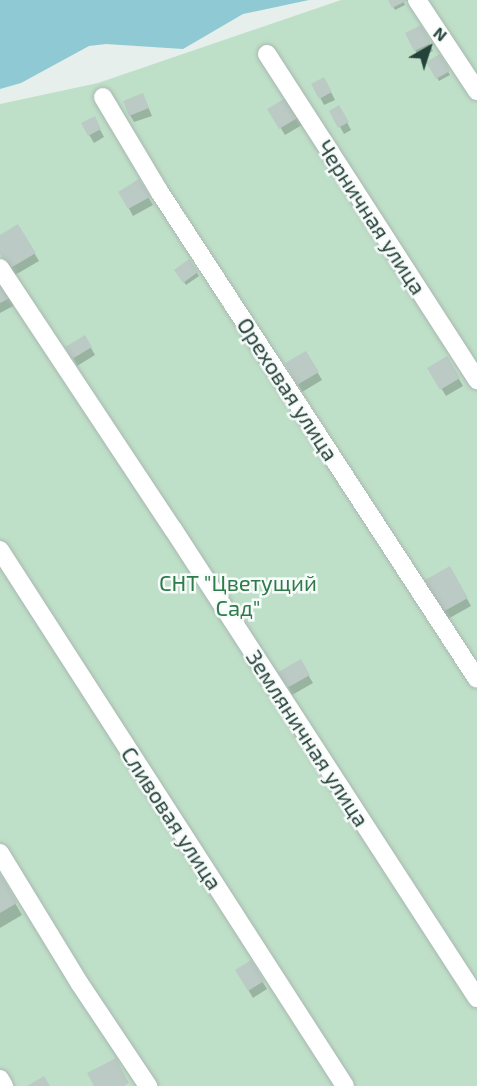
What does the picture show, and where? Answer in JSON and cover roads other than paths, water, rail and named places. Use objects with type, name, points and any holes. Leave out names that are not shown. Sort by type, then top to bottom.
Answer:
[{"type":"street","points":[[417,0],[477,91]]},
{"type":"street","name":"Черничная улица","points":[[267,54],[477,380]]},
{"type":"street","name":"Ореховая улица","points":[[103,97],[159,191],[477,679]]},
{"type":"street","name":"Земляничная улица","points":[[0,268],[173,529],[477,998]]},
{"type":"street","name":"Сливовая улица","points":[[0,550],[345,1086]]},
{"type":"street","points":[[0,854],[80,984],[148,1086]]},
{"type":"street","points":[[0,1079],[4,1086]]},
{"type":"water","points":[[0,0],[309,0],[243,14],[183,49],[106,44],[89,46],[21,83],[0,89]]},
{"type":"park label","name":"СНТ \"Цветущий Сад\"","points":[[238,594]]}]
